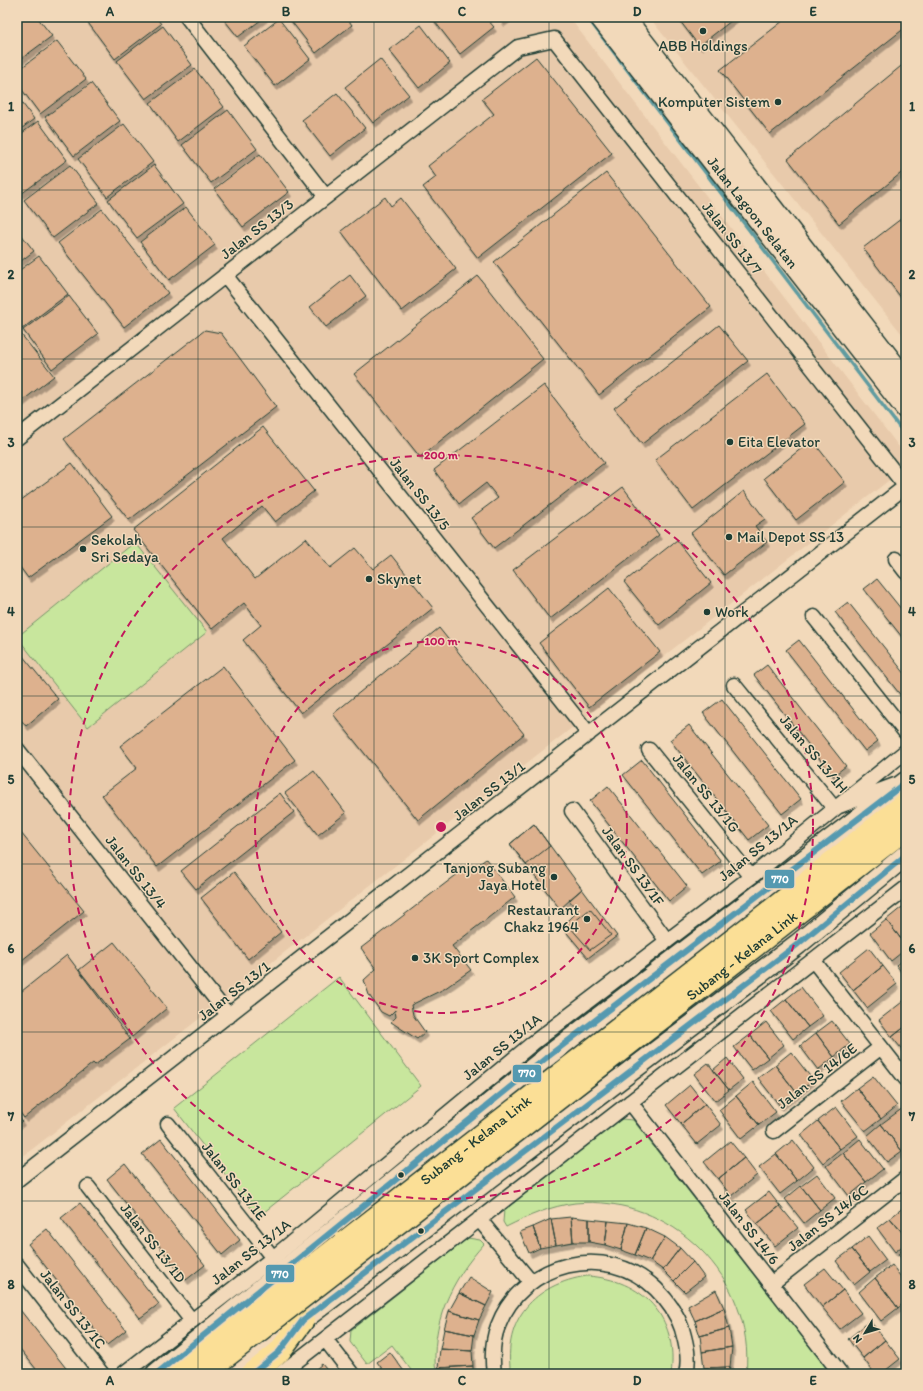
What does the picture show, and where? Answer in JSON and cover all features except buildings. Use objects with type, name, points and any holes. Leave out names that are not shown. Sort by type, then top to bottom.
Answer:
[{"type":"main road","name":"Jalan Lagoon Selatan","points":[[600,17],[906,409]]},
{"type":"main road","name":"Jalan Lagoon Selatan","points":[[624,17],[906,380]]},
{"type":"main road","points":[[156,1374],[494,1100],[906,781]]},
{"type":"main road","points":[[801,898],[906,803]]},
{"type":"main road","points":[[801,898],[906,828]]},
{"type":"main road","points":[[231,1374],[798,944],[906,855]]},
{"type":"main road","name":"Subang - Kelana Link","points":[[175,1374],[801,898]]},
{"type":"main road","name":"Subang - Kelana Link","points":[[202,1374],[801,898]]},
{"type":"main road","points":[[487,1180],[474,1182],[464,1180],[453,1171],[450,1156],[455,1143],[494,1100]]},
{"type":"main road","points":[[252,1374],[279,1352],[303,1320]]},
{"type":"street","points":[[187,17],[326,196]]},
{"type":"street","name":"Jalan SS 13/7","points":[[518,47],[554,39],[906,487]]},
{"type":"street","name":"Jalan SS 13/3","points":[[17,438],[518,47]]},
{"type":"street","name":"Jalan SS 13/5","points":[[225,275],[589,734]]},
{"type":"street","name":"Jalan SS 13/1","points":[[17,1180],[906,487]]},
{"type":"street","points":[[896,559],[906,572]]},
{"type":"street","points":[[814,617],[906,733]]},
{"type":"street","name":"Jalan SS 13/1H","points":[[734,685],[834,808],[906,781]]},
{"type":"street","name":"Jalan SS 13/4","points":[[17,748],[229,1016]]},
{"type":"street","name":"Jalan SS 13/1G","points":[[649,750],[751,877]]},
{"type":"street","name":"Jalan SS 13/1A","points":[[123,1374],[273,1258],[533,1043],[751,877],[906,751]]},
{"type":"street","name":"Jalan SS 13/1F","points":[[572,811],[668,941]]},
{"type":"street","points":[[280,1374],[906,888]]},
{"type":"street","points":[[813,960],[906,1079]]},
{"type":"street","name":"Jalan SS 14/6E","points":[[774,1131],[881,1047]]},
{"type":"street","name":"Jalan SS 14/6","points":[[630,1102],[841,1374]]},
{"type":"street","name":"Jalan SS 13/1E","points":[[168,1124],[273,1258]]},
{"type":"street","name":"Jalan SS 14/6C","points":[[771,1284],[906,1178]]},
{"type":"street","name":"Jalan SS 13/1D","points":[[88,1188],[192,1320]]},
{"type":"street","points":[[480,1220],[530,1281]]},
{"type":"street","points":[[494,1374],[492,1354],[498,1326],[511,1301],[530,1281],[558,1267],[576,1262],[602,1262],[626,1269],[648,1281],[666,1299],[680,1320],[687,1345],[686,1374]]},
{"type":"street","name":"Jalan SS 13/1C","points":[[17,1265],[102,1374]]},
{"type":"street","points":[[325,1339],[352,1374]]},
{"type":"shaded area","points":[[17,17],[569,17],[906,456],[906,467],[17,1161]]},
{"type":"shaded area","points":[[649,17],[906,17],[906,339]]},
{"type":"green space","points":[[135,542],[207,632],[88,727],[17,637]]},
{"type":"green space","points":[[339,977],[421,1086],[258,1217],[174,1108]]},
{"type":"green space","points":[[621,1119],[633,1120],[831,1374],[746,1374],[745,1339],[737,1306],[722,1275],[700,1249],[674,1228],[644,1212],[610,1204],[575,1203],[557,1206],[506,1227],[503,1222],[504,1210]]},
{"type":"green space","points":[[468,1238],[480,1240],[484,1244],[462,1272],[445,1304],[436,1338],[436,1374],[414,1374],[392,1345],[367,1364],[350,1342],[351,1330]]},
{"type":"green space","points":[[587,1276],[607,1279],[624,1285],[640,1293],[653,1305],[662,1319],[669,1335],[672,1354],[671,1374],[511,1374],[510,1354],[512,1337],[517,1321],[526,1307],[538,1296],[552,1287],[568,1280]]},
{"type":"waterway","points":[[587,17],[906,436]]},
{"type":"transit line","name":"770","points":[[156,1374],[546,1058],[906,782]]},
{"type":"transit line","name":"770","points":[[252,1374],[279,1352],[303,1320],[798,944],[906,855]]},
{"type":"place","name":"ABB Holdings","points":[[703,31]]},
{"type":"place","name":"Komputer Sistem","points":[[778,102]]},
{"type":"place","name":"Eita Elevator","points":[[730,442]]},
{"type":"place","name":"Mail Depot SS 13","points":[[729,537]]},
{"type":"place","name":"Sekolah Sri Sedaya","points":[[83,549]]},
{"type":"place","name":"Skynet","points":[[369,579]]},
{"type":"place","name":"Work","points":[[707,612]]},
{"type":"place","name":"Tanjong Subang Jaya Hotel","points":[[554,877]]},
{"type":"place","name":"Restaurant Chakz 1964","points":[[587,919]]},
{"type":"place","name":"3K Sport Complex","points":[[415,958]]}]
